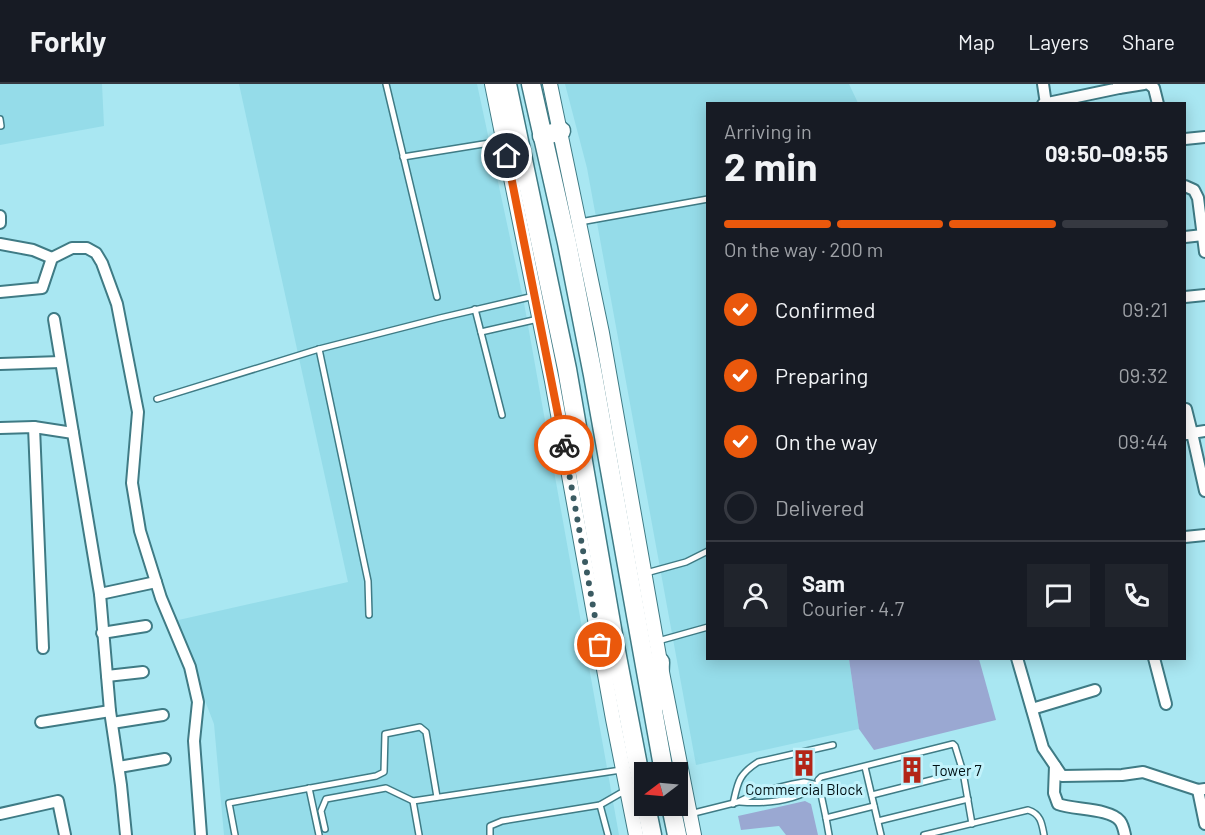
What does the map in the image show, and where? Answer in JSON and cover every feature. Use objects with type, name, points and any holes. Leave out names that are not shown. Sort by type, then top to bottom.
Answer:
[{"type":"highway","points":[[507,84],[512,145],[567,369],[637,762]]},
{"type":"highway","points":[[531,84],[567,243],[593,375],[662,762]]},
{"type":"highway","points":[[542,136],[561,131]]},
{"type":"highway","points":[[659,747],[657,710],[660,662]]},
{"type":"highway","points":[[648,816],[652,835]]},
{"type":"highway","points":[[673,816],[677,835]]},
{"type":"street","points":[[492,84],[512,145],[535,296],[636,835]]},
{"type":"street","points":[[550,84],[619,419],[656,641],[694,835]]},
{"type":"street","points":[[1044,84],[1045,102]]},
{"type":"street","points":[[1049,102],[1119,86],[1146,84],[1154,87],[1158,102]]},
{"type":"street","points":[[1186,140],[1205,137]]},
{"type":"street","points":[[1186,186],[1194,190],[1198,198],[1205,252]]},
{"type":"street","points":[[0,216],[0,223]]},
{"type":"street","points":[[1186,237],[1203,235]]},
{"type":"street","points":[[0,244],[33,250],[52,258]]},
{"type":"street","points":[[0,292],[42,288],[52,258],[72,248],[87,248],[96,253],[102,264],[117,304],[138,412],[132,483],[140,531],[156,582],[190,668],[198,702],[194,741],[201,835]]},
{"type":"street","points":[[1186,297],[1205,295]]},
{"type":"street","points":[[54,319],[100,594],[110,711],[126,835]]},
{"type":"street","points":[[0,364],[61,362]]},
{"type":"street","points":[[1186,409],[1188,434],[1205,491]]},
{"type":"street","points":[[0,428],[34,427],[73,433]]},
{"type":"street","points":[[34,427],[43,648]]},
{"type":"street","points":[[1188,434],[1205,431]]},
{"type":"street","points":[[1186,537],[1205,535]]},
{"type":"street","points":[[100,594],[156,582]]},
{"type":"street","points":[[102,633],[146,626]]},
{"type":"street","points":[[1018,660],[1043,748],[1062,776],[1122,775],[1143,772],[1201,789],[1205,824]]},
{"type":"street","points":[[1155,660],[1166,704]]},
{"type":"street","points":[[107,676],[142,672]]},
{"type":"street","points":[[1032,709],[1095,690]]},
{"type":"street","points":[[41,722],[110,711]]},
{"type":"street","points":[[112,723],[163,715]]},
{"type":"street","points":[[119,767],[165,759]]},
{"type":"street","points":[[1055,766],[1054,793],[1059,804],[1090,809],[1117,818],[1122,823],[1125,835]]},
{"type":"street","points":[[0,814],[58,801],[65,835]]},
{"type":"lane","points":[[386,84],[437,297]]},
{"type":"lane","points":[[0,119],[1,126]]},
{"type":"lane","points":[[403,157],[512,145]]},
{"type":"lane","points":[[579,222],[706,199]]},
{"type":"lane","points":[[157,399],[319,349],[535,296]]},
{"type":"lane","points":[[476,309],[502,415]]},
{"type":"lane","points":[[481,332],[540,319]]},
{"type":"lane","points":[[319,349],[368,581],[369,615]]},
{"type":"lane","points":[[645,573],[686,562],[706,552]]},
{"type":"lane","points":[[656,641],[706,628]]},
{"type":"lane","points":[[235,835],[229,803],[376,776],[384,772],[385,734],[420,727],[426,732],[437,797]]},
{"type":"lane","points":[[829,835],[818,784],[821,777],[953,744],[963,772],[972,824]]},
{"type":"lane","points":[[736,803],[739,778],[748,768],[758,762],[833,745]]},
{"type":"lane","points":[[865,767],[881,835]]},
{"type":"lane","points":[[325,829],[321,811],[326,799],[386,788],[413,801],[623,769]]},
{"type":"lane","points":[[872,795],[963,772]]},
{"type":"lane","points":[[690,814],[736,803],[759,792],[793,784],[804,782],[818,784]]},
{"type":"lane","points":[[736,803],[762,803],[794,797],[806,794],[818,784]]},
{"type":"lane","points":[[309,788],[319,835]]},
{"type":"lane","points":[[490,835],[490,826],[502,820],[600,805],[627,790]]},
{"type":"lane","points":[[878,821],[968,799]]},
{"type":"lane","points":[[413,801],[419,835]]},
{"type":"lane","points":[[600,805],[608,835]]},
{"type":"lane","points":[[826,818],[874,806]]},
{"type":"lane","points":[[928,835],[1028,810],[1041,819],[1044,835]]},
{"type":"shaded area","points":[[0,84],[102,84],[104,126],[0,145]]},
{"type":"shaded area","points":[[239,84],[477,84],[524,303],[619,835],[224,835],[214,724],[174,621],[348,582]]},
{"type":"shaded area","points":[[565,84],[849,84],[858,102],[706,102],[706,660],[849,660],[859,729],[696,765],[587,168]]},
{"type":"shaded area","points":[[849,660],[979,660],[996,720],[874,750],[859,729]]},
{"type":"shaded area","points":[[805,801],[811,804],[818,835],[786,835],[779,826],[741,830],[738,816]]},
{"type":"way so far","points":[[564,445],[600,645]]},
{"type":"place","name":"Commercial Block","points":[[804,763]]},
{"type":"place","name":"Tower 7","points":[[912,770]]},
{"type":"route","points":[[507,156],[564,445]]}]
